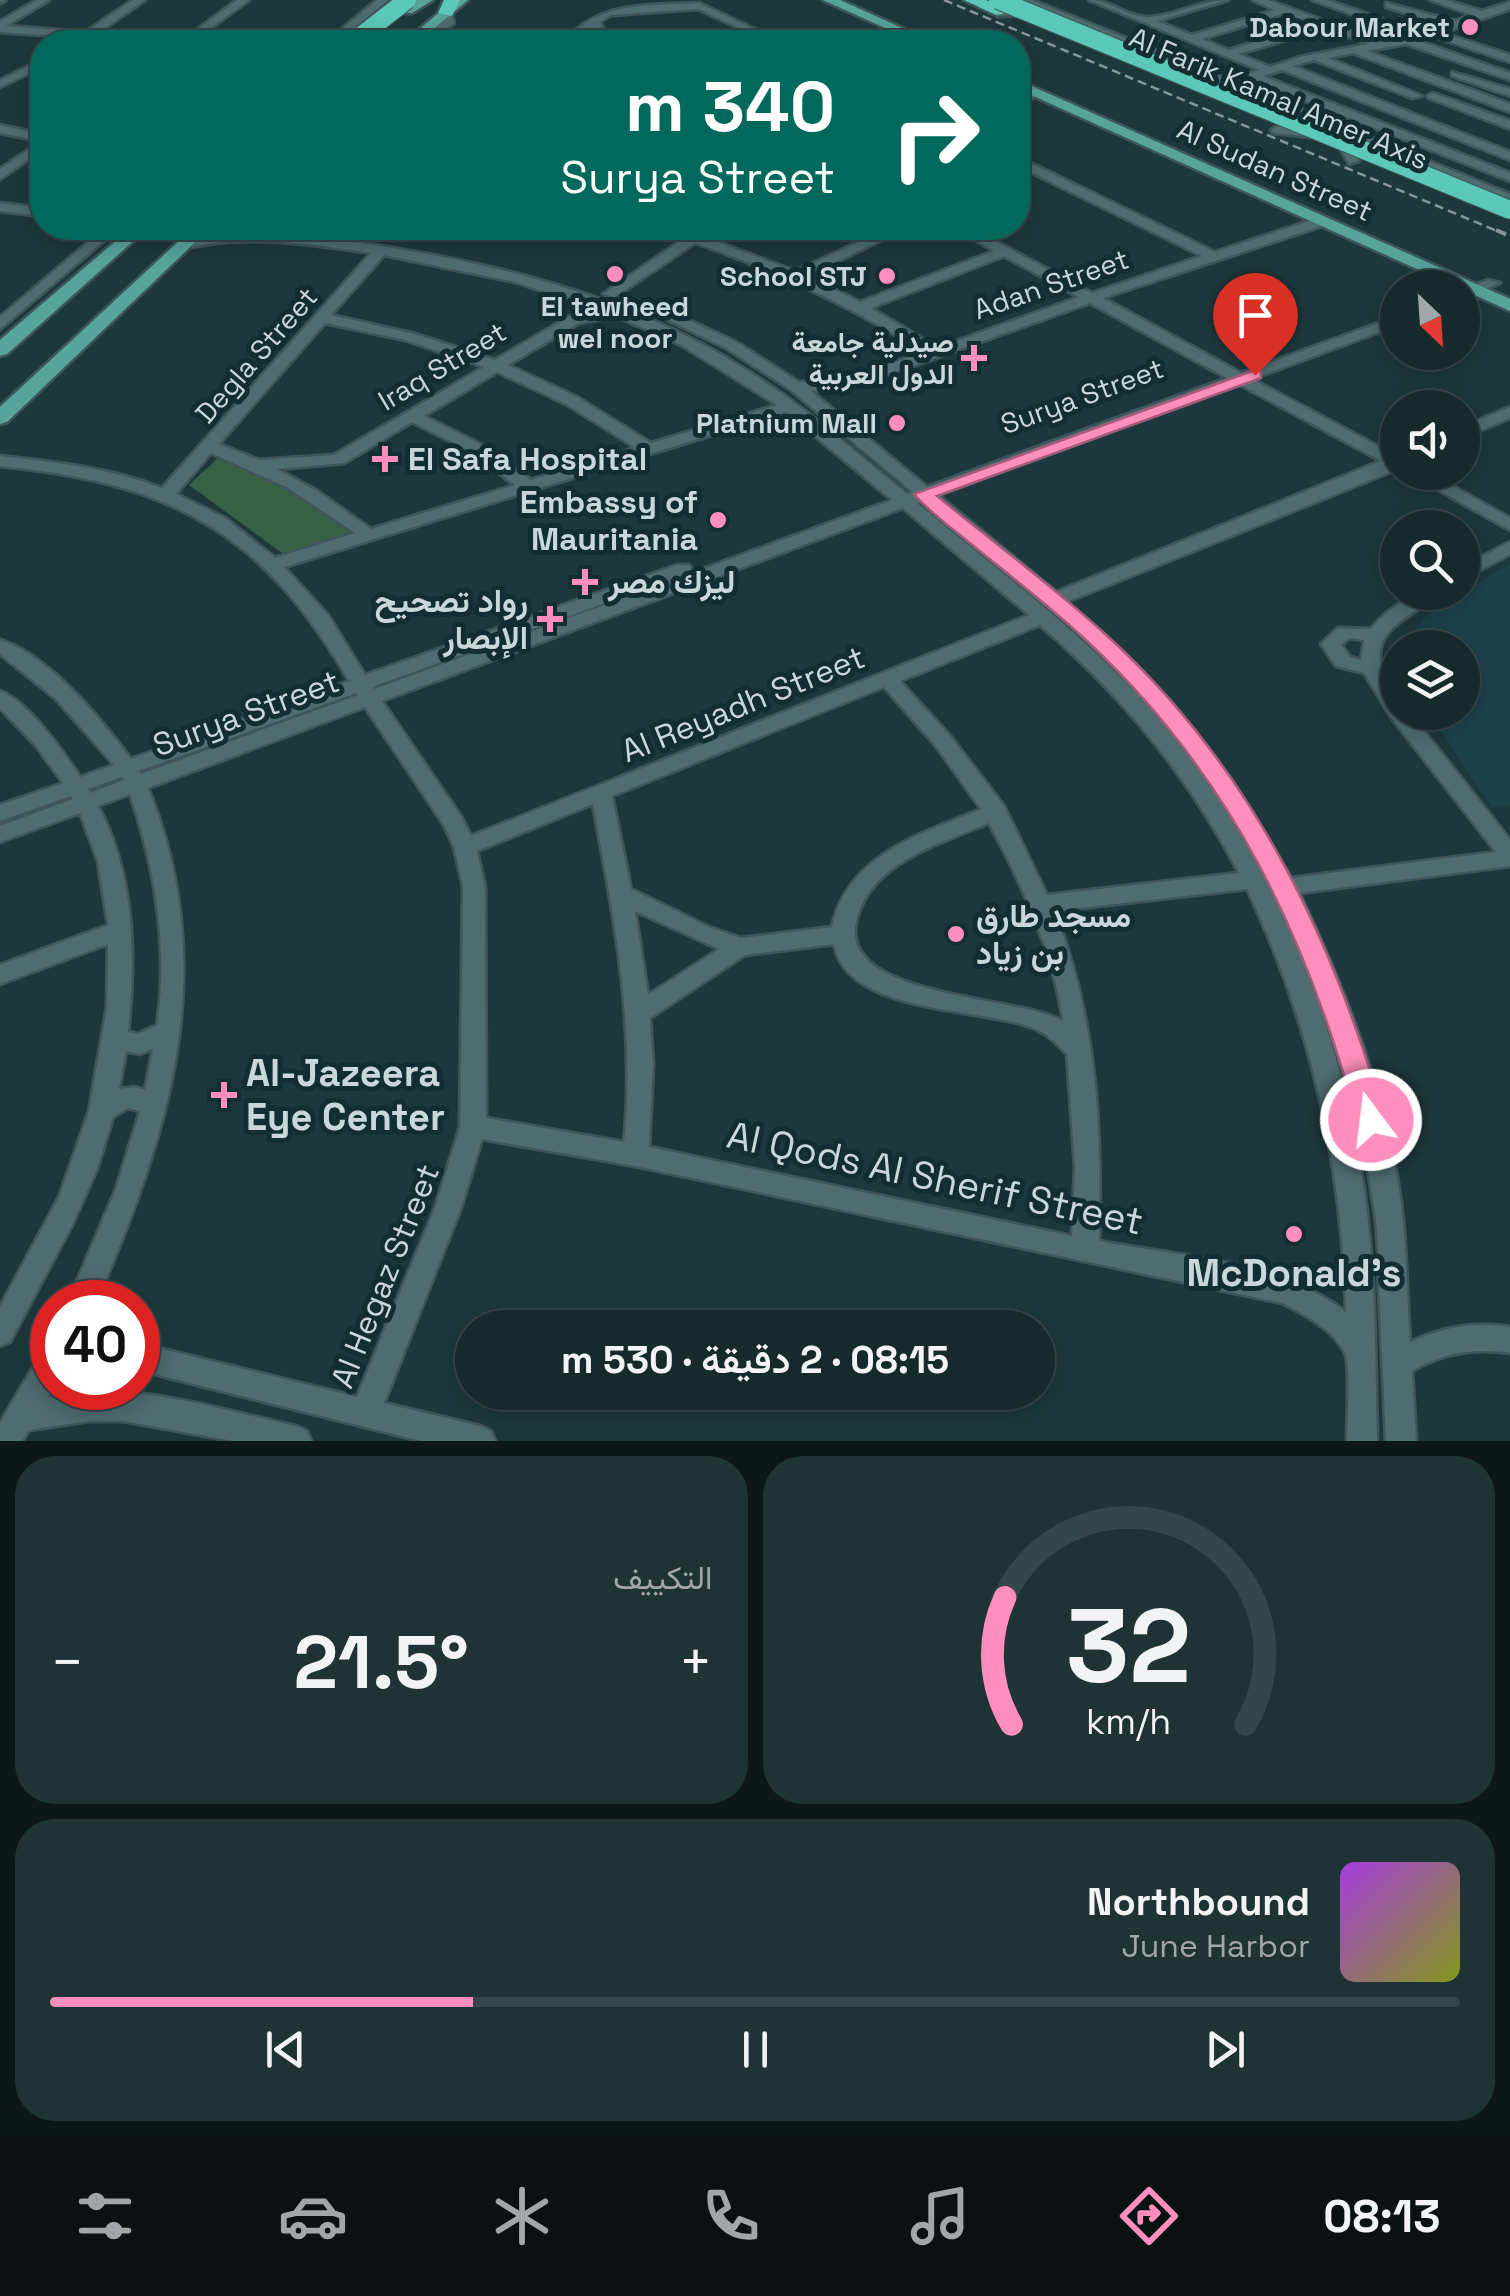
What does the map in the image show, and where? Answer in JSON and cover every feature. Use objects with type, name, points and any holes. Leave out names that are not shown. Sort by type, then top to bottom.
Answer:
[{"type":"highway","name":"Al Farik Kamal Amer Axis","points":[[972,0],[1510,223]]},
{"type":"highway","points":[[371,30],[410,3]]},
{"type":"highway","name":"Al Farik Kamal Amer Axis","points":[[999,7],[1510,210]]},
{"type":"main road","points":[[376,30],[410,3],[427,0]]},
{"type":"main road","points":[[429,30],[447,4],[462,0]]},
{"type":"main road","points":[[829,0],[898,30]]},
{"type":"main road","points":[[852,0],[919,30]]},
{"type":"main road","name":"Al Sudan Street","points":[[1030,82],[1435,270]]},
{"type":"main road","name":"Al Sudan Street","points":[[1030,88],[1436,270]]},
{"type":"main road","points":[[0,350],[126,240]]},
{"type":"main road","points":[[3,414],[36,397],[62,376],[130,310],[144,282],[189,240]]},
{"type":"main road","name":"Al Sudan Street","points":[[1480,287],[1510,291]]},
{"type":"main road","name":"Al Sudan Street","points":[[1480,291],[1510,306]]},
{"type":"street","points":[[0,27],[44,0]]},
{"type":"street","points":[[95,30],[140,0]]},
{"type":"street","points":[[203,30],[244,0]]},
{"type":"street","points":[[346,30],[384,0]]},
{"type":"street","points":[[1024,0],[1510,199]]},
{"type":"street","points":[[1094,0],[1230,54],[1282,66],[1510,144]]},
{"type":"street","points":[[1146,21],[1223,0]]},
{"type":"street","points":[[1258,0],[1510,93]]},
{"type":"street","points":[[1318,0],[1510,58]]},
{"type":"street","points":[[1358,14],[1407,0]]},
{"type":"street","points":[[1435,0],[1483,15]]},
{"type":"street","points":[[1029,25],[1038,17],[1067,18],[1129,4]]},
{"type":"street","points":[[1390,5],[1456,26]]},
{"type":"street","points":[[1229,84],[1349,48],[1428,35],[1504,6]]},
{"type":"street","points":[[999,7],[1027,15],[1043,8]]},
{"type":"street","points":[[1192,38],[1286,10]]},
{"type":"street","points":[[582,30],[586,26],[720,14],[753,30]]},
{"type":"street","points":[[1230,54],[1326,24]]},
{"type":"street","points":[[0,27],[30,31]]},
{"type":"street","points":[[1406,41],[1510,77]]},
{"type":"street","points":[[1349,48],[1510,108]]},
{"type":"street","points":[[1314,57],[1416,96]]},
{"type":"street","points":[[1282,66],[1510,156]]},
{"type":"street","points":[[0,84],[30,69]]},
{"type":"street","points":[[1252,76],[1510,178]]},
{"type":"street","points":[[1030,96],[1045,92]]},
{"type":"street","points":[[1433,96],[1510,125]]},
{"type":"street","points":[[1276,130],[1312,133],[1316,126],[1306,116]]},
{"type":"street","points":[[0,130],[30,138]]},
{"type":"street","points":[[0,142],[16,134]]},
{"type":"street","points":[[1353,161],[1346,148],[1388,149]]},
{"type":"street","points":[[0,175],[30,151]]},
{"type":"street","points":[[1030,167],[1215,257]]},
{"type":"street","points":[[0,197],[30,201]]},
{"type":"street","points":[[0,207],[30,211]]},
{"type":"street","name":"Adan Street","points":[[274,564],[647,448],[792,396],[843,386],[1098,295],[1323,221]]},
{"type":"street","points":[[0,325],[97,240]]},
{"type":"street","points":[[183,245],[202,240]]},
{"type":"street","points":[[311,240],[478,266],[580,296],[616,300]]},
{"type":"street","points":[[360,240],[483,257],[616,300],[730,345],[1048,608],[1130,670],[1195,745],[1235,802],[1285,887],[1316,952],[1346,1032],[1371,1120],[1389,1217],[1401,1441]]},
{"type":"street","name":"Iraq Street","points":[[259,464],[338,460],[575,319],[616,300],[699,240]]},
{"type":"street","points":[[721,240],[799,274],[935,353]]},
{"type":"street","points":[[799,274],[874,240]]},
{"type":"street","points":[[985,240],[1098,295]]},
{"type":"street","points":[[1003,240],[1380,450]]},
{"type":"street","name":"Degla Street","points":[[168,492],[382,250]]},
{"type":"street","points":[[861,307],[1006,251]]},
{"type":"street","points":[[575,319],[582,308],[580,296]]},
{"type":"street","name":"Surya Street","points":[[0,814],[132,776],[759,549],[914,498],[1242,373],[1380,316]]},
{"type":"street","points":[[322,318],[414,336],[499,364],[576,402],[647,448]]},
{"type":"street","name":"Surya Street","points":[[759,549],[865,504],[880,492],[887,475],[922,478],[955,472],[1380,326]]},
{"type":"street","points":[[1480,424],[1510,412]]},
{"type":"street","points":[[412,416],[474,446],[527,485]]},
{"type":"street","points":[[210,446],[259,464],[329,504],[367,534]]},
{"type":"street","points":[[329,504],[338,460]]},
{"type":"street","name":"Al Hegaz Street","points":[[0,461],[104,476],[168,492],[237,531],[274,564],[323,621],[466,847],[474,887],[473,1127],[448,1208],[366,1414]]},
{"type":"street","name":"Al Reyadh Street","points":[[466,847],[888,678],[1380,466]]},
{"type":"street","points":[[1447,490],[1510,525]]},
{"type":"street","points":[[1469,490],[1510,512]]},
{"type":"street","points":[[1480,564],[1510,547]]},
{"type":"street","points":[[1048,608],[1173,750],[1210,805],[1251,880],[1309,1012],[1331,1086],[1354,1220],[1362,1441]]},
{"type":"street","points":[[1380,682],[1368,656],[1374,635],[1388,618],[1402,610]]},
{"type":"street","points":[[1372,669],[1343,662],[1330,644],[1345,632],[1374,635]]},
{"type":"street","points":[[0,646],[61,687],[132,776],[163,860],[175,936],[168,1030],[153,1107],[134,1174],[91,1280]]},
{"type":"street","points":[[888,678],[927,718],[996,811],[1042,904],[1067,979],[1082,1054],[1090,1178],[1084,1251]]},
{"type":"street","points":[[0,698],[41,738],[81,793],[110,862],[121,962],[102,1111],[67,1204],[0,1332]]},
{"type":"street","points":[[1412,730],[1510,857]]},
{"type":"street","name":"Surya Street","points":[[0,834],[81,793]]},
{"type":"street","points":[[600,793],[622,894],[641,1012],[643,1067],[635,1155]]},
{"type":"street","points":[[996,811],[912,849],[864,881],[844,916],[842,934],[857,964],[894,988],[968,1008],[1035,1018],[1052,1025],[1082,1054]]},
{"type":"street","points":[[1285,887],[1510,857]]},
{"type":"street","points":[[1042,904],[1251,880]]},
{"type":"street","points":[[622,894],[740,947]]},
{"type":"street","points":[[0,975],[120,930]]},
{"type":"street","points":[[641,1012],[740,947],[842,934]]},
{"type":"street","points":[[113,1038],[140,1044],[168,1030]]},
{"type":"street","points":[[102,1111],[126,1097],[142,1098],[153,1107]]},
{"type":"street","name":"Al Qods Al Sherif Street","points":[[473,1127],[635,1155],[1288,1292],[1341,1326],[1361,1350]]},
{"type":"street","points":[[1396,1364],[1423,1347],[1455,1338],[1491,1336],[1510,1340]]},
{"type":"street","points":[[160,1362],[480,1441]]},
{"type":"street","points":[[13,1430],[30,1400]]},
{"type":"street","points":[[160,1407],[296,1441]]},
{"type":"street","points":[[13,1430],[55,1410]]},
{"type":"shaded area","points":[[1510,564],[1510,805],[1492,807],[1440,730],[1480,730],[1480,630],[1416,630],[1431,610],[1480,610],[1480,581]]},
{"type":"green space","points":[[220,456],[286,489],[353,532],[286,556],[189,485]]},
{"type":"railway","points":[[944,0],[1016,30]]},
{"type":"railway","points":[[1030,36],[1502,233]]},
{"type":"railway","points":[[1496,230],[1510,236]]},
{"type":"place","name":"Dabour Market","points":[[1470,27]]},
{"type":"place","name":"El tawheed wel noor","points":[[615,274]]},
{"type":"place","name":"School STJ","points":[[887,276]]},
{"type":"place","name":"صيدلية جامعة الدول العربية","points":[[974,358]]},
{"type":"place","name":"Platnium Mall","points":[[897,423]]},
{"type":"place","name":"El Safa Hospital","points":[[385,459]]},
{"type":"place","name":"Embassy of Mauritania","points":[[718,520]]},
{"type":"place","name":"ليزك مصر","points":[[585,582]]},
{"type":"place","name":"رواد تصحيح الإبصار","points":[[550,619]]},
{"type":"place","name":"مسجد طارق بن زياد","points":[[956,934]]},
{"type":"place","name":"Al-Jazeera Eye Center","points":[[224,1095]]},
{"type":"place","name":"McDonald's","points":[[1294,1234]]},
{"type":"route","points":[[1255,375],[923,494],[1096,637],[1163,706],[1226,787],[1285,887],[1316,952],[1346,1032],[1371,1120]]}]
